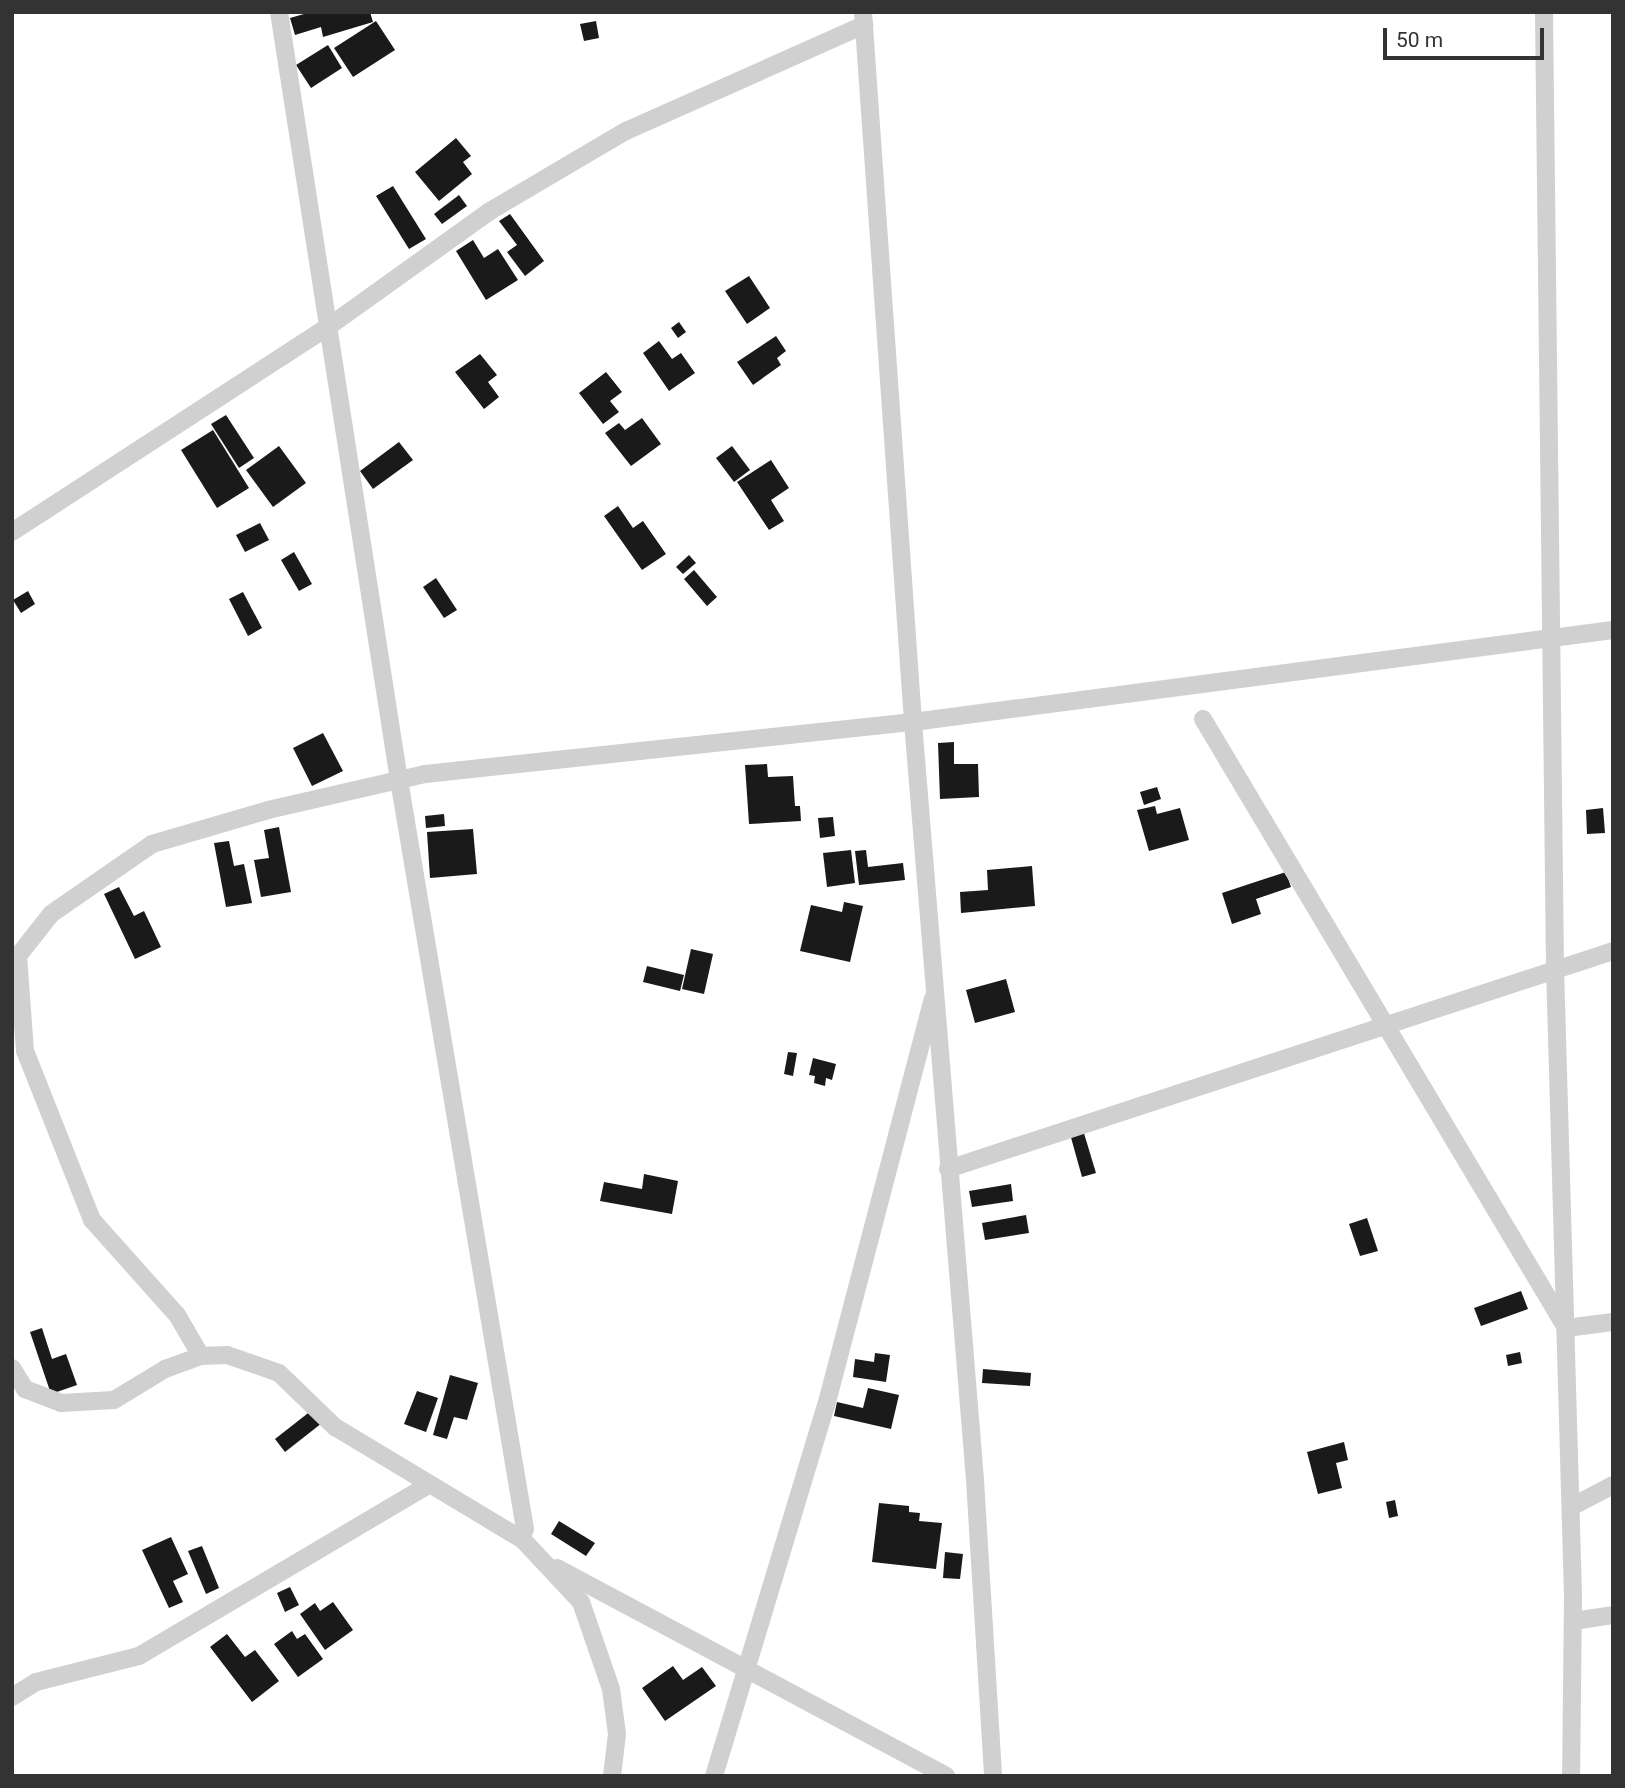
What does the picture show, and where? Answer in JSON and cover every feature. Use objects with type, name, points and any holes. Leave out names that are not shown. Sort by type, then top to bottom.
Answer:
[{"type":"street","points":[[279,12],[399,780],[525,1529]]},
{"type":"street","points":[[1544,12],[1555,967],[1573,1621],[1571,1776]]},
{"type":"street","points":[[12,532],[328,327],[490,211],[626,131],[863,19],[913,722],[937,982],[948,1169],[975,1480],[993,1776]]},
{"type":"street","points":[[201,1356],[177,1315],[92,1220],[25,1051],[18,956],[51,914],[152,844],[268,810],[399,780],[913,722],[1613,631]]},
{"type":"street","points":[[1203,719],[1387,1023],[1566,1328]]},
{"type":"street","points":[[948,1169],[1555,967],[1613,951]]},
{"type":"street","points":[[714,1776],[825,1406],[937,982]]},
{"type":"street","points":[[1566,1328],[1613,1322]]},
{"type":"street","points":[[12,1368],[25,1389],[61,1404],[114,1400],[165,1369],[201,1356],[227,1354],[279,1373],[335,1427],[428,1485],[498,1524],[548,1563],[946,1776]]},
{"type":"street","points":[[12,1698],[36,1682],[139,1656],[428,1485]]},
{"type":"street","points":[[1571,1507],[1613,1485]]},
{"type":"street","points":[[548,1563],[581,1602],[611,1689],[617,1734],[612,1776]]},
{"type":"street","points":[[1573,1621],[1613,1615]]},
{"type":"building","points":[[311,12],[370,12],[373,22],[323,37],[321,27],[295,35],[290,18]]},
{"type":"building","points":[[376,21],[395,50],[353,77],[334,48]]},
{"type":"building","points":[[596,21],[599,38],[584,41],[580,24]]},
{"type":"building","points":[[328,45],[342,68],[311,88],[296,65]]},
{"type":"building","points":[[456,138],[471,156],[463,162],[472,174],[439,201],[415,172]]},
{"type":"building","points":[[393,186],[426,239],[409,249],[376,196]]},
{"type":"building","points":[[459,195],[467,206],[442,224],[434,214]]},
{"type":"building","points":[[510,214],[544,261],[525,276],[507,252],[517,245],[499,221]]},
{"type":"building","points":[[473,240],[484,258],[498,249],[518,280],[486,300],[456,251]]},
{"type":"building","points":[[749,276],[770,308],[747,324],[725,291]]},
{"type":"building","points":[[679,322],[686,332],[678,338],[671,328]]},
{"type":"building","points":[[776,336],[786,351],[777,358],[781,365],[753,385],[737,362]]},
{"type":"building","points":[[659,341],[672,359],[681,353],[695,373],[669,391],[643,353]]},
{"type":"building","points":[[480,354],[497,375],[488,382],[499,397],[484,409],[455,372]]},
{"type":"building","points":[[606,372],[622,392],[610,401],[619,412],[603,424],[579,393]]},
{"type":"building","points":[[226,415],[254,458],[239,468],[211,424]]},
{"type":"building","points":[[642,418],[661,444],[631,466],[605,433],[619,423],[625,430]]},
{"type":"building","points":[[213,430],[249,488],[217,508],[181,450]]},
{"type":"building","points":[[399,442],[413,460],[373,489],[360,471]]},
{"type":"building","points":[[279,446],[306,483],[273,507],[246,470]]},
{"type":"building","points":[[732,446],[750,470],[734,482],[716,458]]},
{"type":"building","points":[[771,460],[789,488],[771,500],[784,521],[769,530],[737,482]]},
{"type":"building","points":[[618,506],[633,528],[643,521],[666,554],[642,570],[604,516]]},
{"type":"building","points":[[260,523],[269,540],[245,552],[236,535]]},
{"type":"building","points":[[294,552],[312,584],[299,591],[281,560]]},
{"type":"building","points":[[689,555],[696,563],[683,574],[676,567]]},
{"type":"building","points":[[694,570],[717,597],[707,606],[684,579]]},
{"type":"building","points":[[436,578],[457,610],[444,618],[423,587]]},
{"type":"building","points":[[28,591],[35,604],[21,613],[13,600]]},
{"type":"building","points":[[243,592],[262,628],[248,636],[229,599]]},
{"type":"building","points":[[323,733],[343,771],[312,786],[293,748]]},
{"type":"building","points":[[954,742],[954,764],[978,764],[979,797],[940,799],[938,743]]},
{"type":"building","points":[[767,764],[768,777],[793,776],[795,806],[800,806],[801,821],[749,824],[745,765]]},
{"type":"building","points":[[1157,787],[1161,799],[1144,805],[1140,792]]},
{"type":"building","points":[[1155,806],[1157,814],[1180,808],[1189,840],[1149,851],[1137,810]]},
{"type":"building","points":[[1603,808],[1605,833],[1587,834],[1586,810]]},
{"type":"building","points":[[444,814],[445,826],[426,828],[425,816]]},
{"type":"building","points":[[833,817],[835,836],[820,838],[818,818]]},
{"type":"building","points":[[279,827],[291,892],[261,897],[254,860],[269,858],[264,830]]},
{"type":"building","points":[[473,829],[477,874],[430,878],[427,832]]},
{"type":"building","points":[[229,841],[234,866],[244,864],[252,903],[226,907],[214,843]]},
{"type":"building","points":[[851,850],[855,883],[827,887],[823,853]]},
{"type":"building","points":[[866,850],[868,867],[903,863],[905,880],[859,885],[855,851]]},
{"type":"building","points":[[1032,866],[1035,906],[961,913],[960,892],[988,890],[987,870]]},
{"type":"building","points":[[1286,872],[1291,887],[1256,899],[1261,914],[1232,924],[1222,893]]},
{"type":"building","points":[[119,887],[134,916],[144,911],[161,947],[135,959],[104,894]]},
{"type":"building","points":[[844,902],[863,906],[850,962],[800,951],[811,905],[842,912]]},
{"type":"building","points":[[691,949],[713,954],[704,994],[682,989]]},
{"type":"building","points":[[647,966],[684,975],[680,991],[643,982]]},
{"type":"building","points":[[1006,979],[1015,1012],[975,1023],[966,990]]},
{"type":"building","points":[[788,1052],[797,1053],[793,1076],[784,1074]]},
{"type":"building","points":[[813,1058],[836,1064],[832,1080],[826,1078],[825,1086],[814,1083],[815,1076],[809,1075]]},
{"type":"building","points":[[1083,1130],[1096,1173],[1082,1177],[1070,1134]]},
{"type":"building","points":[[644,1174],[678,1181],[672,1214],[600,1201],[604,1182],[642,1189]]},
{"type":"building","points":[[1011,1184],[1013,1201],[972,1207],[969,1191]]},
{"type":"building","points":[[1026,1215],[1029,1233],[985,1240],[982,1223]]},
{"type":"building","points":[[1367,1218],[1378,1251],[1360,1256],[1349,1224]]},
{"type":"building","points":[[1521,1291],[1528,1309],[1481,1326],[1474,1308]]},
{"type":"building","points":[[42,1328],[52,1359],[66,1354],[77,1385],[51,1394],[30,1332]]},
{"type":"building","points":[[1520,1352],[1522,1363],[1508,1366],[1506,1355]]},
{"type":"building","points":[[875,1353],[890,1355],[886,1382],[853,1377],[855,1359],[874,1362]]},
{"type":"building","points":[[983,1369],[1031,1373],[1030,1386],[982,1383]]},
{"type":"building","points":[[450,1375],[478,1383],[467,1420],[454,1417],[447,1439],[433,1435]]},
{"type":"building","points":[[868,1388],[899,1395],[891,1429],[834,1416],[837,1402],[863,1408]]},
{"type":"building","points":[[417,1391],[438,1398],[426,1432],[404,1424]]},
{"type":"building","points":[[312,1410],[322,1423],[285,1452],[275,1439]]},
{"type":"building","points":[[1344,1442],[1348,1460],[1336,1463],[1342,1488],[1318,1494],[1307,1452]]},
{"type":"building","points":[[1395,1500],[1398,1516],[1389,1518],[1386,1502]]},
{"type":"building","points":[[879,1503],[909,1506],[909,1512],[920,1513],[919,1521],[942,1523],[936,1569],[872,1562]]},
{"type":"building","points":[[559,1521],[595,1543],[586,1556],[551,1534]]},
{"type":"building","points":[[171,1537],[188,1574],[173,1581],[183,1602],[169,1608],[142,1550]]},
{"type":"building","points":[[202,1546],[219,1588],[206,1594],[188,1551]]},
{"type":"building","points":[[945,1552],[963,1554],[960,1579],[943,1578]]},
{"type":"building","points":[[290,1587],[299,1605],[285,1612],[277,1593]]},
{"type":"building","points":[[333,1602],[353,1630],[325,1650],[300,1614],[315,1603],[320,1611]]},
{"type":"building","points":[[292,1631],[297,1639],[305,1634],[323,1659],[298,1677],[274,1644]]},
{"type":"building","points":[[227,1634],[245,1657],[255,1650],[279,1681],[252,1702],[210,1647]]},
{"type":"building","points":[[673,1666],[683,1680],[702,1667],[716,1686],[665,1721],[642,1688]]}]
